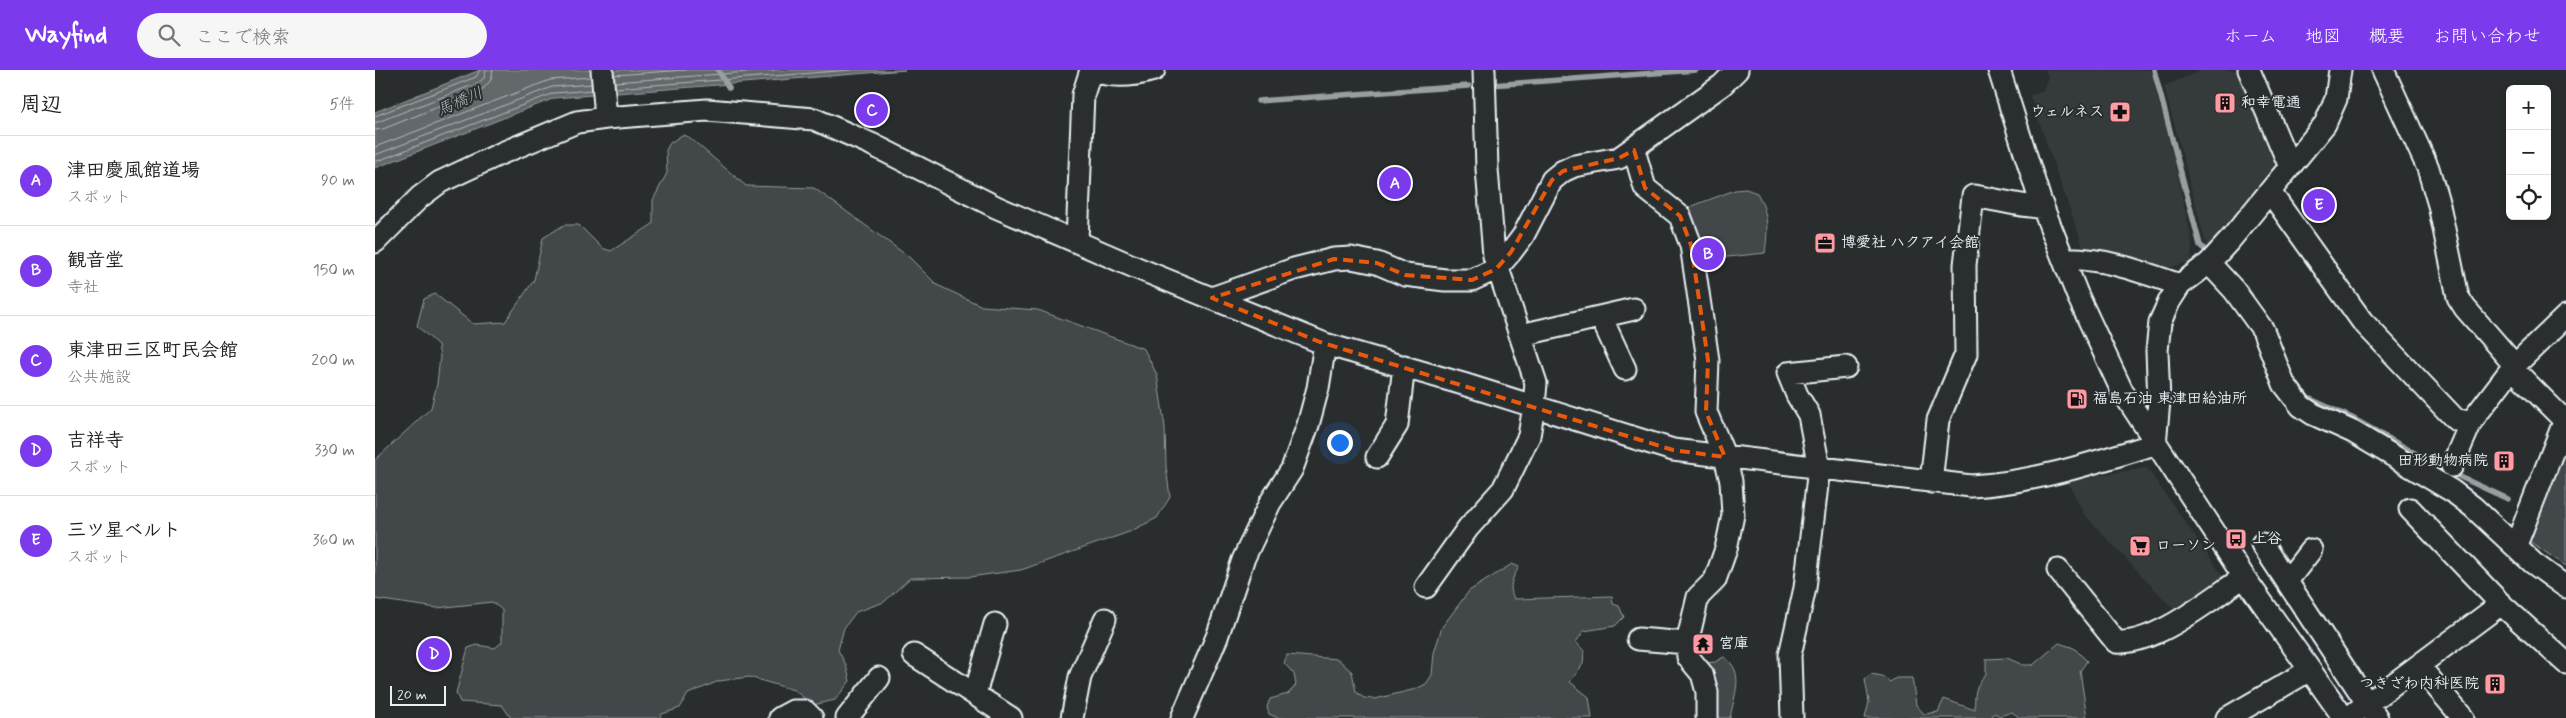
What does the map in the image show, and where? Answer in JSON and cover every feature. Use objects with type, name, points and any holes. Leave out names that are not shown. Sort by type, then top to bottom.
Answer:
[{"type":"street","points":[[602,70],[605,112]]},
{"type":"street","points":[[1077,241],[1083,95],[1091,70],[1110,75],[1125,75],[1154,70]]},
{"type":"street","points":[[1426,587],[1468,528],[1503,489],[1529,436],[1535,406],[1536,383],[1499,275],[1487,169],[1484,70]]},
{"type":"street","points":[[1212,298],[1294,269],[1331,259],[1351,258],[1377,263],[1405,275],[1445,280],[1472,280],[1499,275],[1523,236],[1552,180],[1574,166],[1635,155],[1722,85],[1737,70]]},
{"type":"street","points":[[1999,70],[2014,123],[2063,259],[2122,391],[2244,577],[2344,718]]},
{"type":"street","points":[[2249,70],[2290,167]]},
{"type":"street","points":[[2155,444],[2159,401],[2157,351],[2160,322],[2181,285],[2209,263],[2325,124],[2336,99],[2340,70]]},
{"type":"street","points":[[2383,70],[2428,168],[2439,205],[2458,297],[2465,308],[2511,361],[2512,368],[2559,415],[2566,417],[2516,545]]},
{"type":"street","points":[[375,242],[420,197],[440,182],[560,128],[605,112],[707,110],[814,119],[871,144],[996,207],[1325,344],[1535,406],[1673,450],[1971,486],[2005,484],[2094,462],[2155,444]]},
{"type":"street","points":[[1635,155],[1645,188],[1680,216],[1691,245],[1708,360],[1706,412],[1725,457],[1731,481],[1733,515],[1726,549],[1715,580],[1698,597],[1687,643],[1688,657],[1702,674],[1707,692],[1707,718]]},
{"type":"street","points":[[2270,192],[2362,321],[2456,420],[2471,422]]},
{"type":"street","points":[[1931,482],[1938,420],[1966,354],[1965,265],[1973,196],[1996,198],[2025,207],[2043,206]]},
{"type":"street","points":[[2063,259],[2081,258],[2117,265],[2181,285]]},
{"type":"street","points":[[2209,263],[2234,290],[2263,330],[2285,384],[2301,406],[2313,414],[2353,432],[2452,490],[2516,545],[2533,563],[2566,587]]},
{"type":"street","points":[[1521,336],[1634,309]]},
{"type":"street","points":[[1601,316],[1625,369]]},
{"type":"street","points":[[2452,466],[2471,422],[2512,368],[2566,316]]},
{"type":"street","points":[[1182,718],[1217,636],[1243,560],[1269,503],[1292,469],[1309,425],[1318,388],[1325,344]]},
{"type":"street","points":[[1377,457],[1397,425],[1403,366]]},
{"type":"street","points":[[1792,718],[1791,655],[1805,588],[1819,468],[1809,415],[1797,395],[1789,373],[1846,367]]},
{"type":"street","points":[[2410,509],[2501,604],[2566,663]]},
{"type":"street","points":[[2262,544],[2372,711]]},
{"type":"street","points":[[2287,581],[2311,550]]},
{"type":"street","points":[[2059,570],[2116,642],[2130,643],[2169,628],[2244,577]]},
{"type":"street","points":[[2348,718],[2372,711],[2419,666],[2501,604]]},
{"type":"street","points":[[1072,718],[1080,677],[1105,620]]},
{"type":"street","points":[[975,694],[995,624]]},
{"type":"street","points":[[1638,639],[1687,643]]},
{"type":"street","points":[[914,655],[1011,718]]},
{"type":"street","points":[[2419,666],[2463,718]]},
{"type":"street","points":[[2227,718],[2310,670]]},
{"type":"street","points":[[847,718],[879,678]]},
{"type":"street","points":[[780,718],[793,710],[805,711],[812,718]]},
{"type":"highlighted area","points":[[1634,150],[1645,188],[1680,216],[1691,245],[1708,360],[1706,412],[1725,457],[1673,450],[1320,342],[1212,298],[1334,259],[1377,263],[1405,275],[1472,280],[1496,269],[1511,252],[1552,180],[1563,171],[1619,158]]},
{"type":"shaded area","points":[[2045,70],[2150,70],[2175,163],[2192,243],[2191,261],[2163,270],[2083,247],[2030,96],[2043,91],[2048,76]]},
{"type":"shaded area","points":[[2203,70],[2241,70],[2278,160],[2207,248],[2164,86]]},
{"type":"shaded area","points":[[682,135],[689,137],[746,186],[814,188],[909,257],[937,285],[982,306],[1038,310],[1144,349],[1157,375],[1165,427],[1166,467],[1170,497],[1157,518],[1129,532],[1021,570],[969,577],[910,578],[884,602],[856,612],[844,628],[838,650],[846,665],[850,681],[835,700],[813,705],[794,690],[749,677],[719,681],[688,694],[680,708],[662,714],[659,718],[511,718],[502,705],[460,702],[456,693],[468,648],[477,645],[495,648],[502,642],[502,610],[492,602],[437,608],[375,599],[375,460],[431,408],[437,384],[440,357],[438,345],[417,326],[424,299],[435,294],[473,324],[505,322],[534,280],[543,238],[564,225],[579,225],[602,248],[611,251],[653,224],[653,200],[667,173],[666,150],[670,143]]},
{"type":"shaded area","points":[[1746,189],[1757,193],[1764,208],[1767,229],[1765,253],[1700,260],[1687,208],[1735,190]]},
{"type":"shaded area","points":[[2566,439],[2566,566],[2529,541]]},
{"type":"shaded area","points":[[2147,468],[2227,582],[2178,614],[2084,514],[2067,480]]},
{"type":"shaded area","points":[[1512,564],[1519,567],[1512,582],[1511,590],[1514,599],[1612,596],[1613,604],[1619,606],[1624,617],[1615,626],[1584,631],[1576,642],[1584,651],[1583,664],[1570,682],[1589,697],[1592,718],[1278,718],[1269,714],[1267,707],[1270,699],[1288,694],[1296,685],[1294,674],[1284,663],[1287,655],[1338,659],[1352,672],[1356,692],[1364,698],[1375,699],[1416,689],[1426,684],[1432,675],[1434,653],[1442,627],[1469,591]]},
{"type":"shaded area","points":[[2059,643],[2074,648],[2087,661],[2080,671],[2087,718],[2020,718],[2012,712],[2000,716],[1994,713],[1991,718],[1865,718],[1869,702],[1865,679],[1871,674],[1882,676],[1890,682],[1896,678],[1912,678],[1916,705],[1924,714],[1938,712],[1944,699],[1975,710],[1976,690],[1979,682],[1986,674],[1986,659],[2007,658],[2023,665],[2033,665]]},
{"type":"shaded area","points":[[1724,657],[1735,670],[1737,677],[1736,693],[1730,718],[1714,718],[1704,663],[1715,662]]},
{"type":"water","name":"馬橋川","points":[[480,70],[905,70],[555,98],[375,168],[375,112]]},
{"type":"waterway","points":[[718,70],[729,88]]},
{"type":"waterway","points":[[1491,85],[1696,70]]},
{"type":"waterway","points":[[2154,70],[2200,245],[2203,248]]},
{"type":"waterway","points":[[1258,101],[1469,86]]},
{"type":"waterway","points":[[1640,156],[1657,144]]},
{"type":"waterway","points":[[2244,286],[2251,296]]},
{"type":"waterway","points":[[2304,393],[2308,398],[2352,418],[2443,469],[2508,499]]},
{"type":"place","name":"和幸電通","points":[[2225,103]]},
{"type":"place","name":"東津田三区町民会館","points":[[872,110]]},
{"type":"place","name":"ウェルネス","points":[[2120,112]]},
{"type":"place","name":"津田慶風館道場","points":[[1395,183]]},
{"type":"place","name":"三ツ星ベルト","points":[[2319,205]]},
{"type":"place","name":"博愛社 ハクアイ会館","points":[[1825,243]]},
{"type":"place","name":"観音堂","points":[[1708,254]]},
{"type":"place","name":"福島石油 東津田給油所","points":[[2077,399]]},
{"type":"place","name":"田形動物病院","points":[[2504,461]]},
{"type":"place","name":"上谷","points":[[2236,539]]},
{"type":"place","name":"ローソン","points":[[2140,546]]},
{"type":"place","name":"宮庫","points":[[1703,644]]},
{"type":"place","name":"吉祥寺","points":[[434,654]]},
{"type":"place","name":"つきざわ内科医院","points":[[2495,684]]}]
